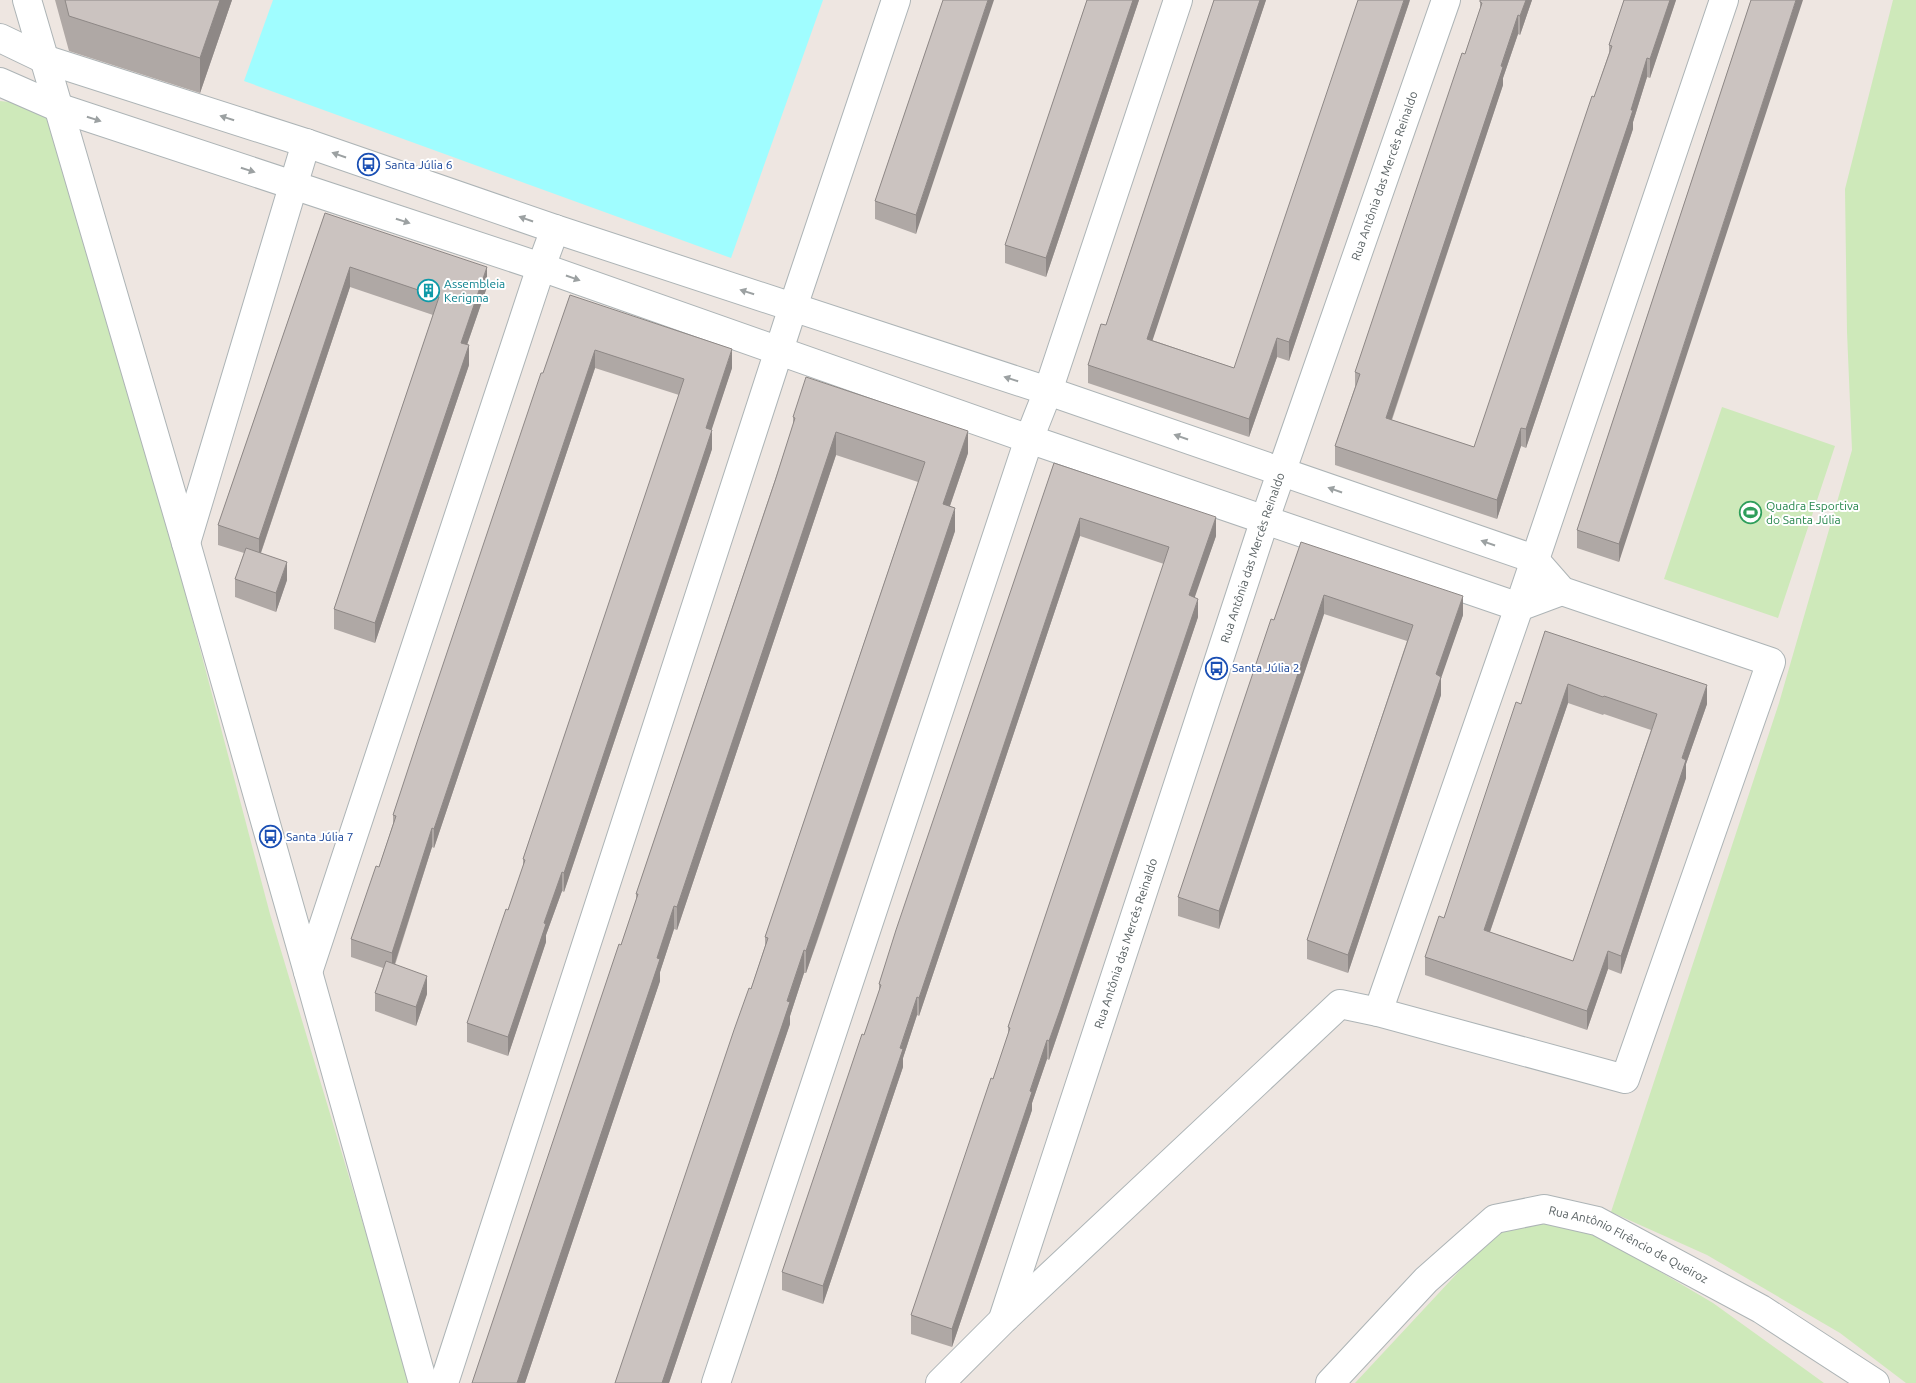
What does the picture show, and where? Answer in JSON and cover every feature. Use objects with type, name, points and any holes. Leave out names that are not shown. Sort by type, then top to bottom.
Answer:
[{"type":"street","points":[[27,0],[186,543],[423,1383]]},
{"type":"street","points":[[444,1383],[793,307],[896,0]]},
{"type":"street","points":[[716,1383],[1029,439],[1048,391],[1178,0]]},
{"type":"street","name":"Rua Antônia das Mercês Reinaldo","points":[[1003,1320],[1281,471],[1446,0]]},
{"type":"street","points":[[1378,1012],[1519,607],[1724,0]]},
{"type":"street","points":[[0,38],[44,59],[306,144],[555,229],[1048,391],[1534,559],[1562,591],[1770,662],[1625,1079],[1378,1012],[1340,1004],[1003,1320],[940,1383]]},
{"type":"street","points":[[0,82],[58,107],[541,267],[1029,439],[1519,607],[1562,591]]},
{"type":"street","points":[[186,543],[292,185],[306,144]]},
{"type":"street","points":[[308,972],[555,229]]},
{"type":"street","name":"Rua Antônio Flrêncio de Queiroz","points":[[1330,1383],[1426,1280],[1495,1219],[1544,1209],[1606,1226],[1761,1309],[1875,1383]]},
{"type":"green space","points":[[1893,0],[1916,0],[1916,1383],[1906,1383],[1840,1333],[1707,1255],[1611,1212],[1779,703],[1852,450],[1847,332],[1845,189]]},
{"type":"green space","points":[[0,101],[57,107],[270,914],[411,1383],[0,1383]]},
{"type":"green space","name":"Quadra Esportiva do Santa Júlia","points":[[1722,407],[1835,446],[1778,618],[1664,579]]},
{"type":"green space","points":[[1548,1222],[1603,1238],[1713,1303],[1824,1383],[1355,1383],[1491,1237],[1508,1226]]},
{"type":"water","points":[[273,0],[823,0],[731,258],[244,81]]},
{"type":"building","points":[[65,0],[220,0],[200,58],[69,16]]},
{"type":"building","points":[[943,0],[988,0],[916,215],[875,201]]},
{"type":"building","points":[[1087,0],[1133,0],[1046,258],[1005,245]]},
{"type":"building","points":[[1214,0],[1260,0],[1147,339],[1234,368],[1358,0],[1404,0],[1289,342],[1277,338],[1249,419],[1088,365],[1101,324],[1106,325]]},
{"type":"building","points":[[1480,0],[1526,0],[1520,16],[1518,15],[1501,66],[1503,67],[1386,418],[1474,447],[1592,96],[1594,97],[1612,46],[1609,45],[1624,0],[1670,0],[1650,59],[1647,58],[1631,110],[1633,110],[1526,429],[1521,428],[1497,500],[1335,446],[1360,374],[1355,372],[1462,53],[1465,54],[1482,3]]},
{"type":"building","points":[[1751,0],[1796,0],[1619,544],[1577,530]]},
{"type":"building","points":[[325,213],[487,267],[461,343],[469,345],[375,623],[334,609],[439,297],[350,267],[259,539],[218,525]]},
{"type":"building","points":[[570,295],[732,349],[706,428],[712,430],[564,873],[562,872],[544,923],[546,924],[508,1037],[467,1023],[525,860],[523,859],[684,379],[595,350],[434,829],[432,828],[392,953],[351,939],[376,866],[379,867],[396,816],[393,815],[420,733],[541,373],[543,373]]},
{"type":"building","points":[[806,377],[968,431],[943,504],[955,508],[817,919],[806,951],[804,950],[787,1001],[790,1002],[662,1383],[615,1383],[734,1030],[749,988],[751,989],[768,938],[765,937],[925,462],[836,432],[677,907],[674,906],[657,958],[660,959],[517,1383],[472,1383],[619,944],[621,945],[638,894],[636,894],[775,481]]},
{"type":"building","points":[[1054,463],[1216,517],[1189,595],[1198,599],[1060,1010],[1049,1041],[1047,1040],[1030,1091],[1032,1092],[952,1329],[911,1315],[991,1078],[993,1079],[1010,1028],[1008,1027],[1169,547],[1080,518],[919,998],[917,997],[900,1048],[903,1049],[823,1286],[782,1272],[862,1034],[864,1035],[881,985],[879,984],[896,930]]},
{"type":"building","points":[[1301,542],[1463,596],[1436,674],[1441,677],[1348,955],[1307,940],[1413,625],[1324,595],[1219,911],[1178,897],[1271,619],[1274,620]]},
{"type":"building","points":[[246,548],[287,562],[276,593],[235,579]]},
{"type":"building","points":[[1545,631],[1707,685],[1682,758],[1686,760],[1621,956],[1608,951],[1587,1011],[1425,957],[1439,916],[1444,918],[1516,702],[1521,704]],"holes":[[[1568,684],[1657,714],[1573,961],[1484,930]]]},
{"type":"building","points":[[386,961],[427,976],[416,1007],[375,993]]},
{"type":"place","name":"Santa Júlia 6","points":[[369,165]]},
{"type":"place","name":"Assembleia Kerigma","points":[[428,291]]},
{"type":"place","name":"Quadra Esportiva do Santa Júlia","points":[[1750,513]]},
{"type":"place","name":"Santa Júlia 2","points":[[1216,668]]},
{"type":"place","name":"Santa Júlia 7","points":[[270,837]]}]
